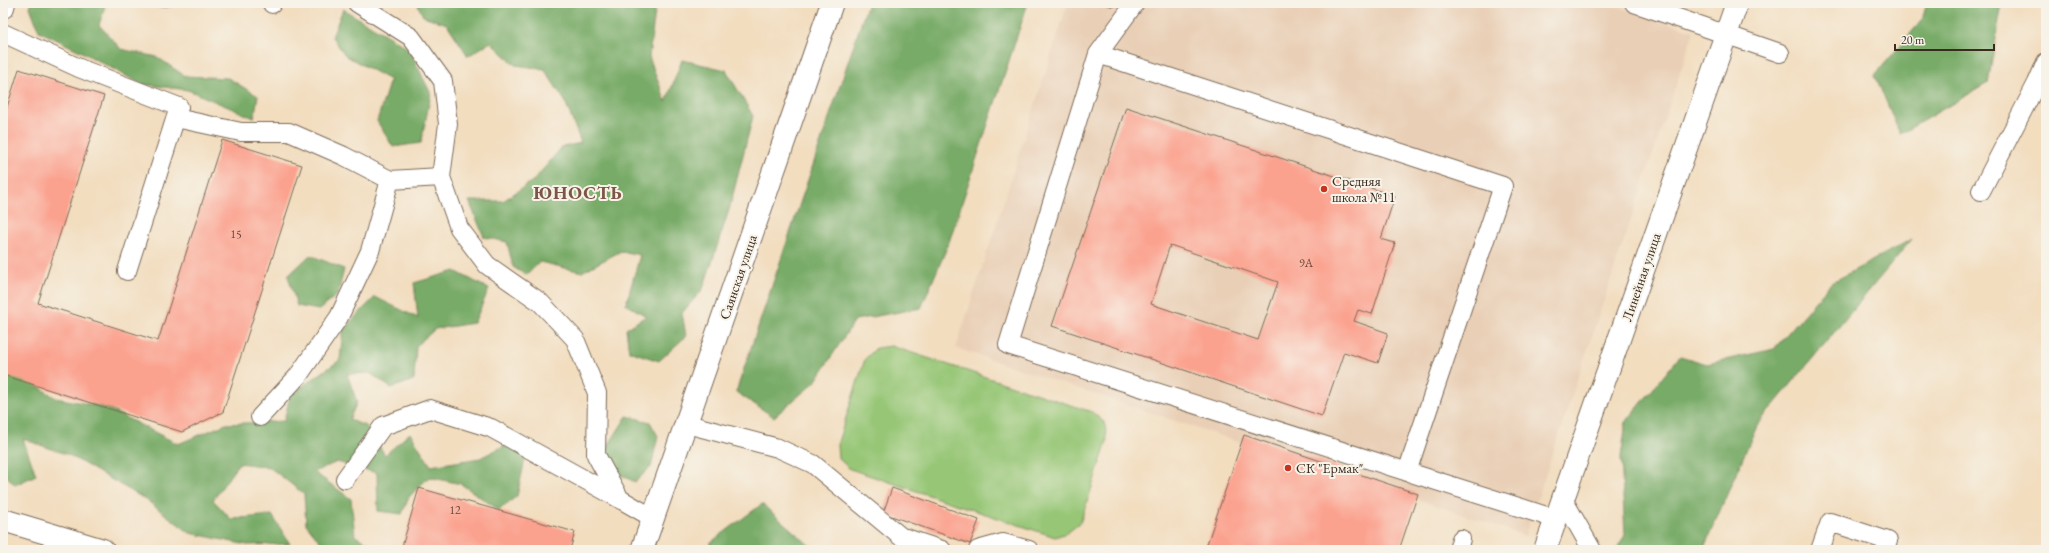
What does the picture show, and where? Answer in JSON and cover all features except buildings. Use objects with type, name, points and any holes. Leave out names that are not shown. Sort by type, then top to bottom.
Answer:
[{"type":"street","points":[[3,7],[4,3]]},
{"type":"street","name":"Саянская улица","points":[[642,550],[832,3]]},
{"type":"street","name":"Линейная улица","points":[[1545,550],[1737,3]]},
{"type":"street","points":[[3,520],[102,550]]},
{"type":"lane","points":[[357,3],[411,37],[443,81],[448,124],[441,177],[460,228],[487,265],[540,302],[575,339],[597,393],[596,455],[620,499]]},
{"type":"lane","points":[[1135,3],[1098,54],[1008,344],[1407,472],[1559,509],[1592,550]]},
{"type":"lane","points":[[1634,3],[1780,53]]},
{"type":"lane","points":[[3,33],[79,68],[179,107],[126,271]]},
{"type":"lane","points":[[1098,54],[1503,186],[1407,472]]},
{"type":"lane","points":[[1981,191],[2037,83],[2046,62]]},
{"type":"lane","points":[[176,118],[240,132],[289,132],[344,156],[390,180],[441,177]]},
{"type":"lane","points":[[260,417],[298,376],[340,317],[370,251],[390,180]]},
{"type":"lane","points":[[345,479],[383,426],[430,409],[491,428],[653,518]]},
{"type":"lane","points":[[687,424],[778,448],[813,464],[900,536],[942,550]]},
{"type":"lane","points":[[1820,550],[1830,522],[1888,541]]},
{"type":"lane","points":[[978,550],[1003,543],[1030,550]]},
{"type":"shaded area","name":"Средняя школа №11","points":[[1068,3],[1606,3],[1694,31],[1525,536],[1417,499],[1418,494],[1242,443],[956,348]]},
{"type":"green space","points":[[31,3],[106,3],[99,25],[121,49],[157,57],[185,76],[228,78],[258,96],[254,118],[188,90],[141,84],[39,31],[30,7]]},
{"type":"green space","points":[[144,3],[186,3],[162,8]]},
{"type":"green space","points":[[417,3],[656,3],[649,57],[666,102],[682,60],[726,70],[753,116],[729,210],[703,289],[682,313],[686,336],[659,361],[629,351],[626,329],[646,316],[626,304],[640,255],[621,251],[582,272],[540,262],[526,275],[513,267],[507,242],[484,237],[469,201],[503,201],[534,180],[562,147],[581,143],[565,101],[544,69],[515,65],[491,42],[468,56],[447,24],[423,16]]},
{"type":"green space","points":[[868,3],[1028,3],[948,245],[921,308],[855,320],[815,382],[774,417],[736,392]]},
{"type":"green space","points":[[1927,3],[2002,3],[1988,83],[1900,134],[1875,75],[1922,20]]},
{"type":"green space","points":[[343,9],[409,49],[431,94],[421,143],[393,147],[377,121],[390,80],[346,56],[332,37]]},
{"type":"green space","points":[[1912,239],[1757,425],[1703,550],[1616,550],[1625,535],[1621,457],[1626,422],[1680,356],[1707,364],[1774,349],[1831,283]]},
{"type":"green space","points":[[310,255],[344,269],[338,294],[319,310],[297,306],[288,276]]},
{"type":"green space","points":[[455,271],[489,289],[474,323],[435,329],[416,346],[414,380],[391,388],[370,373],[347,374],[357,402],[349,420],[366,426],[385,455],[410,433],[431,466],[480,458],[506,445],[526,455],[517,496],[499,510],[461,484],[429,477],[409,497],[402,514],[378,511],[377,473],[337,462],[314,472],[351,499],[355,536],[383,550],[327,550],[306,524],[304,494],[269,467],[239,463],[213,500],[231,519],[272,515],[290,544],[247,545],[190,533],[145,499],[69,455],[23,439],[36,475],[15,485],[3,472],[3,367],[8,367],[56,398],[105,407],[178,444],[226,424],[284,421],[290,395],[340,360],[343,329],[375,297],[418,318],[414,283]]},
{"type":"green space","points":[[891,346],[1092,412],[1105,423],[1107,442],[1080,523],[1067,533],[1055,537],[850,469],[838,458],[837,445],[865,359],[876,348]]},
{"type":"green space","points":[[627,416],[650,422],[658,436],[651,467],[635,482],[619,474],[606,449]]},
{"type":"green space","points":[[762,504],[809,545],[824,550],[710,550],[710,543]]},
{"type":"place","name":"Средняя школа №11","points":[[1324,189]]},
{"type":"place","name":"СК \"Ермак\"","points":[[1288,468]]},
{"type":"district","name":"ЮНОСТЬ","points":[[578,193]]}]
